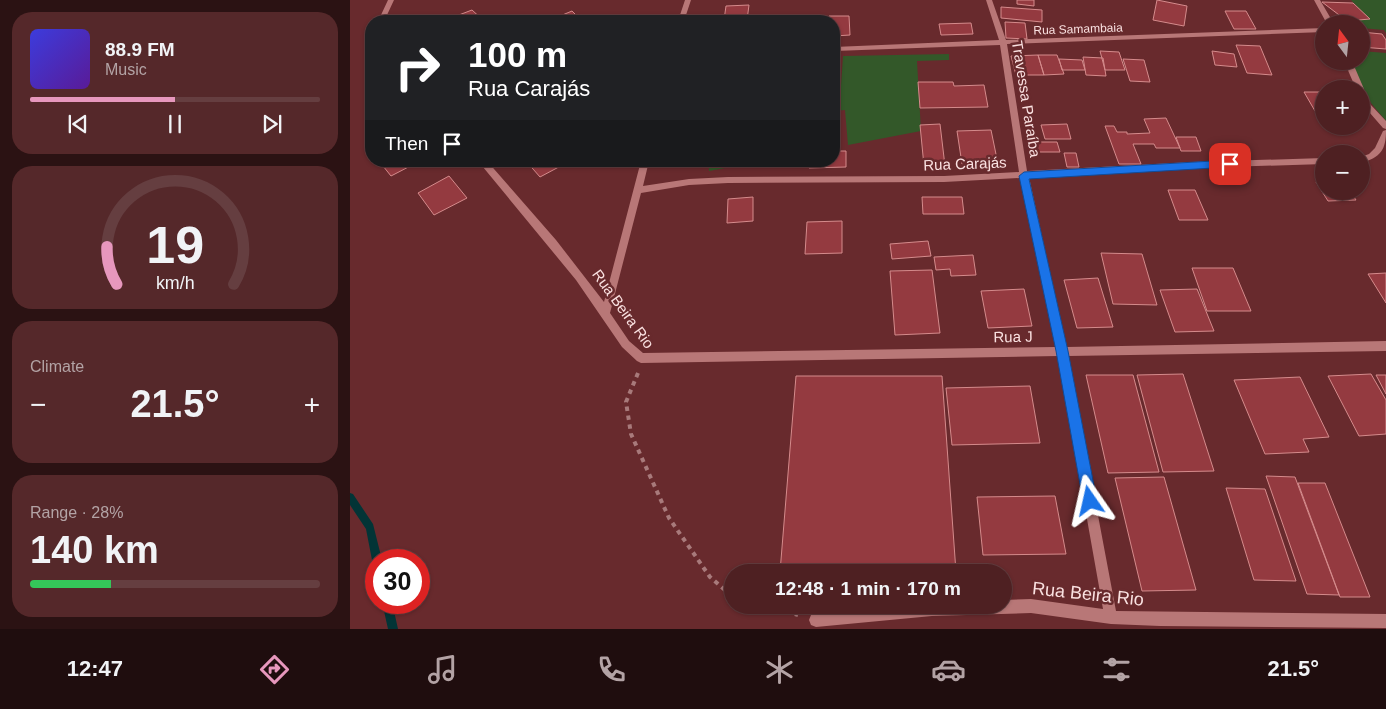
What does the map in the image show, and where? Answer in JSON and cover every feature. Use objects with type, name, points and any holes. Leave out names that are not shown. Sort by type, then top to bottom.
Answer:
[{"type":"street","points":[[384,15],[391,0]]},
{"type":"street","points":[[683,15],[688,0]]},
{"type":"street","name":"Travessa Paraíba","points":[[990,0],[1003,43],[1024,176],[1062,351],[1111,617]]},
{"type":"street","points":[[1317,0],[1326,15]]},
{"type":"street","name":"Rua Samambaia","points":[[840,49],[1315,30]]},
{"type":"street","points":[[1370,109],[1386,126]]},
{"type":"street","points":[[1370,157],[1381,147],[1386,132]]},
{"type":"street","name":"Rua Carajás","points":[[637,190],[689,182],[728,180],[944,179],[1024,176],[1192,165],[1315,161]]},
{"type":"street","name":"Rua Beira Rio","points":[[487,167],[530,215],[606,312],[619,337],[629,350],[640,358]]},
{"type":"street","points":[[606,312],[643,167]]},
{"type":"street","name":"Rua J","points":[[640,358],[1386,346]]},
{"type":"street","name":"Rua Beira Rio","points":[[816,620],[923,610],[1031,606],[1111,617],[1386,621]]},
{"type":"path","name":"Rua Beira Rio","points":[[640,358],[637,376],[626,402],[631,434],[668,518],[710,577],[724,589]]},
{"type":"path","points":[[794,614],[816,620]]},
{"type":"green space","points":[[1351,0],[1386,0],[1386,33],[1384,30],[1370,29],[1370,15],[1365,15]]},
{"type":"green space","points":[[1370,52],[1386,53],[1386,121],[1370,101],[1370,80],[1359,80],[1354,70],[1370,70]]},
{"type":"green space","points":[[949,54],[949,60],[917,61],[921,131],[848,145],[845,110],[840,110],[843,56]]},
{"type":"green space","points":[[709,167],[731,167],[709,171]]},
{"type":"building","points":[[1017,0],[1034,0],[1034,6],[1017,4]]},
{"type":"building","points":[[1157,0],[1187,6],[1184,26],[1153,20]]},
{"type":"building","points":[[1322,2],[1353,3],[1366,15],[1339,15]]},
{"type":"building","points":[[749,5],[748,15],[725,15],[726,6]]},
{"type":"building","points":[[1001,7],[1042,10],[1042,22],[1001,18]]},
{"type":"building","points":[[472,10],[477,15],[459,15]]},
{"type":"building","points":[[572,11],[576,15],[562,15]]},
{"type":"building","points":[[1225,11],[1246,11],[1256,29],[1234,29]]},
{"type":"building","points":[[840,16],[849,16],[850,35],[840,36]]},
{"type":"building","points":[[1005,22],[1025,23],[1027,39],[1006,38]]},
{"type":"building","points":[[971,23],[973,34],[941,35],[939,24]]},
{"type":"building","points":[[1370,33],[1382,34],[1386,40],[1386,49],[1370,48]]},
{"type":"building","points":[[1236,45],[1260,46],[1272,75],[1247,73]]},
{"type":"building","points":[[1100,51],[1119,52],[1125,70],[1105,70]]},
{"type":"building","points":[[1212,51],[1234,54],[1237,67],[1215,65]]},
{"type":"building","points":[[1038,55],[1044,75],[1016,75],[1011,56]]},
{"type":"building","points":[[1038,55],[1057,55],[1064,74],[1044,75]]},
{"type":"building","points":[[1083,57],[1103,58],[1106,76],[1086,75]]},
{"type":"building","points":[[1059,59],[1082,60],[1085,70],[1062,70]]},
{"type":"building","points":[[1123,59],[1144,60],[1150,82],[1130,81]]},
{"type":"building","points":[[918,82],[953,82],[954,86],[984,85],[988,107],[920,108]]},
{"type":"building","points":[[1304,92],[1315,92],[1315,111]]},
{"type":"building","points":[[1166,118],[1180,148],[1156,148],[1154,144],[1133,144],[1141,164],[1119,164],[1105,126],[1114,126],[1117,132],[1127,132],[1127,134],[1150,133],[1144,119]]},
{"type":"building","points":[[940,124],[945,166],[924,166],[920,125]]},
{"type":"building","points":[[1067,124],[1071,139],[1045,139],[1041,125]]},
{"type":"building","points":[[991,130],[998,164],[962,164],[957,131]]},
{"type":"building","points":[[1176,137],[1196,137],[1201,151],[1181,151]]},
{"type":"building","points":[[1030,142],[1057,142],[1060,152],[1032,152]]},
{"type":"building","points":[[840,151],[846,151],[846,167],[809,168],[840,167]]},
{"type":"building","points":[[1064,153],[1076,153],[1079,167],[1067,167]]},
{"type":"building","points":[[384,167],[408,167],[391,176]]},
{"type":"building","points":[[531,167],[559,167],[540,177]]},
{"type":"building","points":[[449,176],[467,198],[434,215],[418,193]]},
{"type":"building","points":[[1168,190],[1195,190],[1208,220],[1179,220]]},
{"type":"building","points":[[753,197],[753,221],[727,223],[728,199]]},
{"type":"building","points":[[922,197],[962,197],[964,214],[923,214]]},
{"type":"building","points":[[842,221],[842,253],[805,254],[807,222]]},
{"type":"building","points":[[928,241],[931,256],[892,259],[890,244]]},
{"type":"building","points":[[1101,253],[1142,254],[1157,305],[1113,304]]},
{"type":"building","points":[[973,255],[976,275],[951,276],[950,269],[936,270],[934,257]]},
{"type":"building","points":[[1192,268],[1233,268],[1251,311],[1207,311]]},
{"type":"building","points":[[932,270],[940,333],[895,335],[890,271]]},
{"type":"building","points":[[1386,273],[1386,303],[1368,274]]},
{"type":"building","points":[[1098,278],[1113,327],[1077,328],[1064,280]]},
{"type":"building","points":[[1024,289],[1032,326],[988,328],[981,291]]},
{"type":"building","points":[[1197,289],[1214,331],[1175,332],[1160,290]]},
{"type":"building","points":[[1183,374],[1214,471],[1163,472],[1137,375]]},
{"type":"building","points":[[1371,374],[1386,400],[1386,434],[1359,436],[1328,376]]},
{"type":"building","points":[[1086,375],[1133,375],[1159,472],[1108,473]]},
{"type":"building","points":[[1376,375],[1386,375],[1386,394]]},
{"type":"building","points":[[796,376],[942,376],[955,564],[781,564]]},
{"type":"building","points":[[1300,377],[1329,437],[1303,439],[1309,452],[1265,454],[1234,380]]},
{"type":"building","points":[[1030,386],[1040,443],[952,445],[946,388]]},
{"type":"building","points":[[1266,476],[1295,477],[1339,595],[1307,594]]},
{"type":"building","points":[[1164,477],[1196,590],[1142,591],[1115,478]]},
{"type":"building","points":[[1298,483],[1325,483],[1370,597],[1340,597]]},
{"type":"building","points":[[1226,488],[1265,489],[1296,581],[1254,580]]},
{"type":"building","points":[[1055,496],[1066,554],[983,555],[977,497]]},
{"type":"waterway","points":[[350,497],[370,527],[375,549]]},
{"type":"waterway","points":[[390,614],[393,629]]},
{"type":"route","points":[[1090,501],[1062,351],[1024,176],[1230,164]]}]
